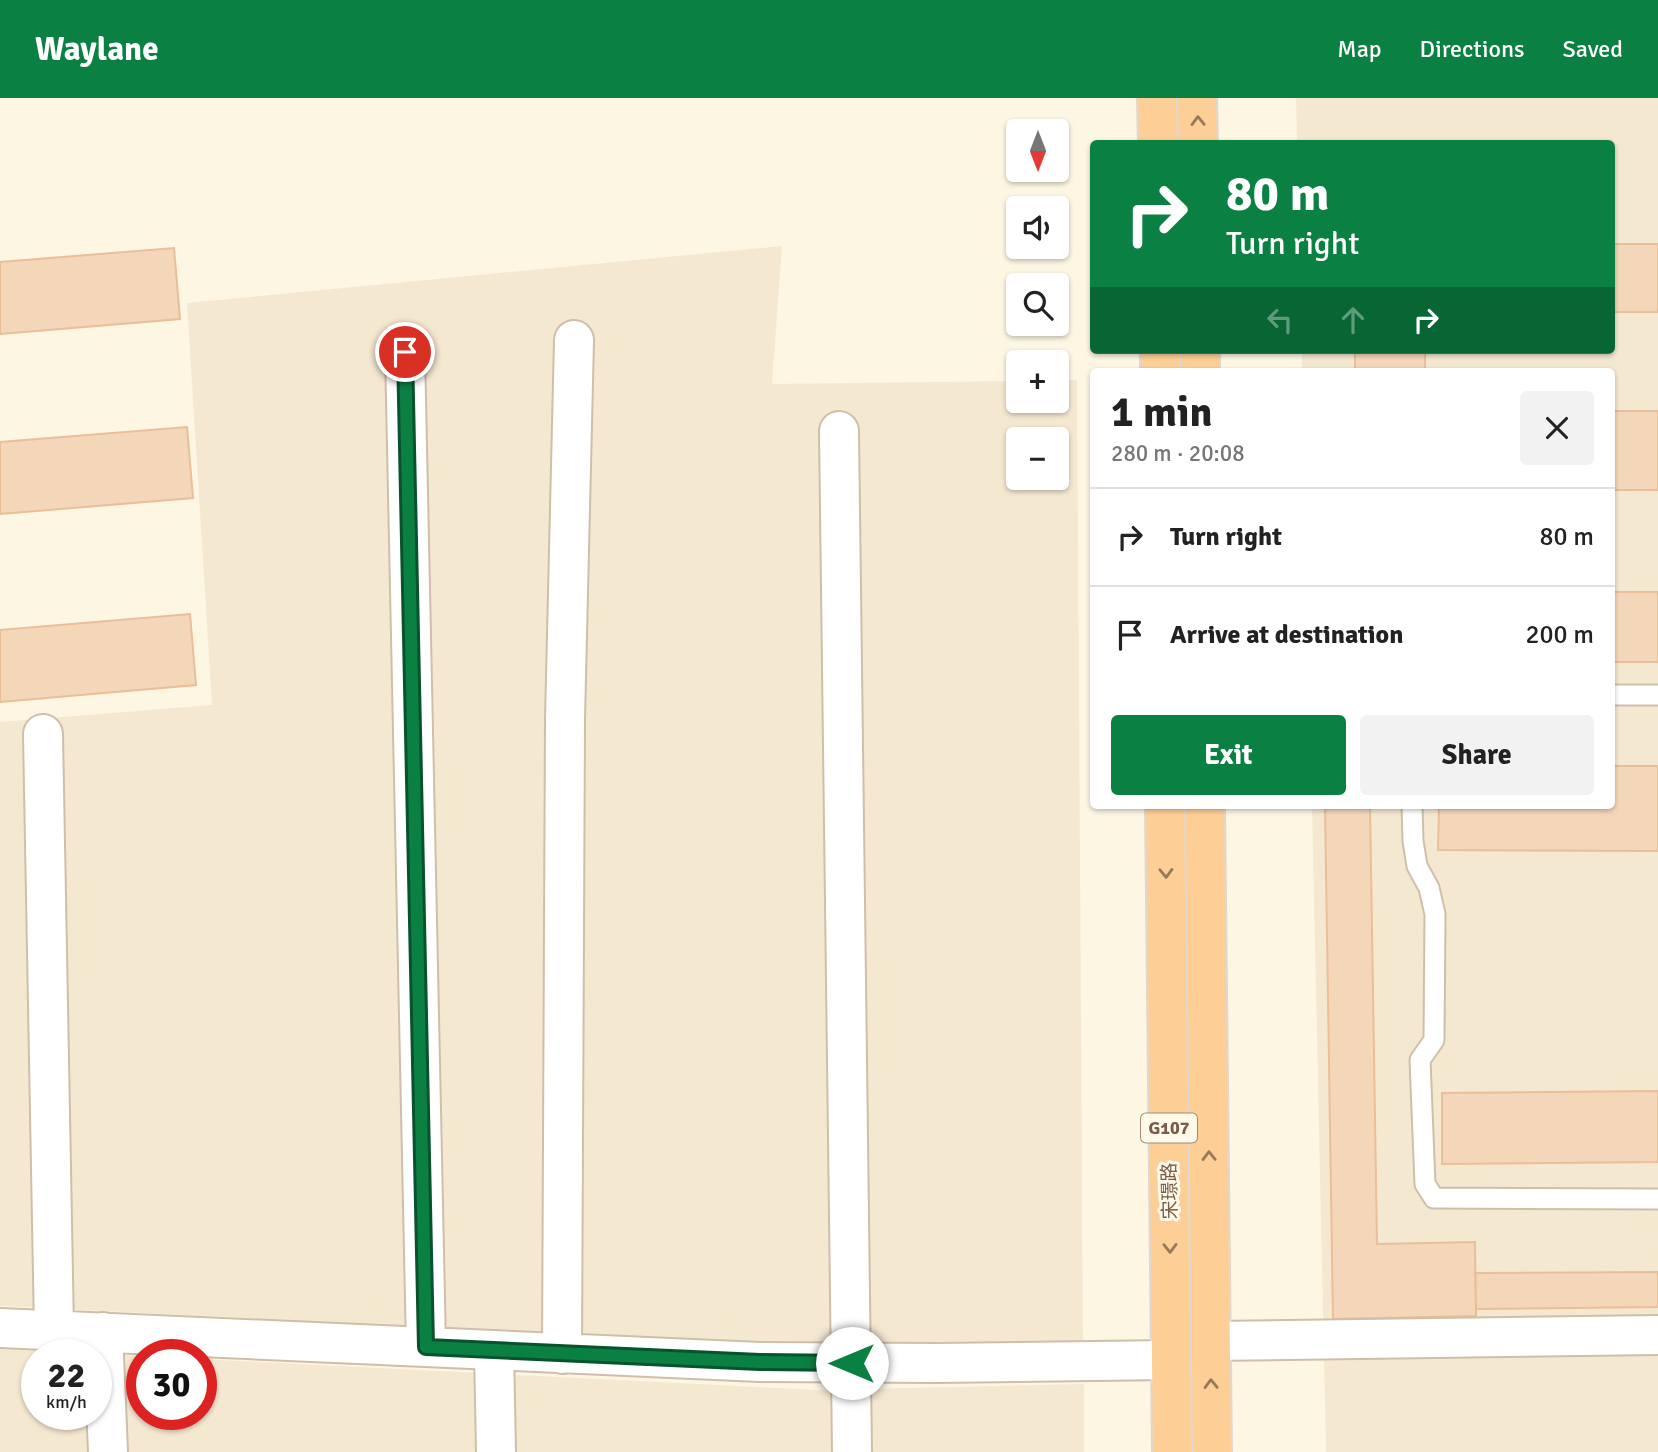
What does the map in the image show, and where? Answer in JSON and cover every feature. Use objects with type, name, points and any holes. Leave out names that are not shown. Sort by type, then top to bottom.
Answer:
[{"type":"highway","points":[[1157,98],[1158,140]]},
{"type":"highway","points":[[1197,98],[1198,140]]},
{"type":"highway","name":"宋璟路","points":[[1165,809],[1172,1452]]},
{"type":"highway","name":"宋璟路","points":[[1205,809],[1212,1452]]},
{"type":"street","points":[[562,1353],[565,733],[574,340]]},
{"type":"street","points":[[405,352],[426,1347]]},
{"type":"street","points":[[839,431],[852,1452]]},
{"type":"street","points":[[43,734],[54,1330]]},
{"type":"street","points":[[0,1328],[760,1362],[1171,1360]]},
{"type":"street","points":[[103,1332],[107,1452]]},
{"type":"street","points":[[1211,1341],[1658,1335]]},
{"type":"street","points":[[494,1350],[496,1452]]},
{"type":"lane","points":[[1615,695],[1658,695]]},
{"type":"lane","points":[[1412,809],[1417,866],[1429,888],[1435,914],[1434,1040],[1420,1060],[1425,1184],[1434,1198],[1658,1199]]},
{"type":"shaded area","points":[[1296,98],[1658,98],[1658,1452],[1326,1452],[1312,809],[1615,809],[1615,368],[1302,368],[1302,354],[1615,354],[1615,140],[1297,140]]},
{"type":"shaded area","points":[[782,246],[772,384],[1006,381],[1006,413],[1069,413],[1069,380],[1077,380],[1083,1344],[791,1345],[0,1306],[0,722],[212,705],[187,303]]},
{"type":"shaded area","points":[[0,1349],[21,1350],[21,1430],[112,1430],[112,1355],[126,1355],[126,1430],[217,1430],[217,1360],[817,1390],[1084,1384],[1084,1452],[0,1452]]},
{"type":"building","points":[[1615,244],[1658,244],[1658,312],[1615,312]]},
{"type":"building","points":[[174,248],[180,319],[0,334],[0,262]]},
{"type":"building","points":[[1355,354],[1425,354],[1425,368],[1355,368]]},
{"type":"building","points":[[1615,411],[1658,411],[1658,490],[1615,490]]},
{"type":"building","points":[[187,427],[193,498],[0,514],[0,442]]},
{"type":"building","points":[[1615,592],[1658,592],[1658,662],[1615,662]]},
{"type":"building","points":[[190,614],[196,685],[0,702],[0,630]]},
{"type":"building","points":[[1615,766],[1658,766],[1658,851],[1438,850],[1439,809],[1615,809]]},
{"type":"building","points":[[1325,809],[1370,809],[1377,1244],[1475,1242],[1476,1316],[1333,1319]]},
{"type":"building","points":[[1658,1091],[1658,1162],[1442,1164],[1442,1093]]},
{"type":"building","points":[[1658,1272],[1658,1307],[1476,1309],[1475,1273]]},
{"type":"route","points":[[405,352],[426,1347],[760,1362],[852,1363]]}]
